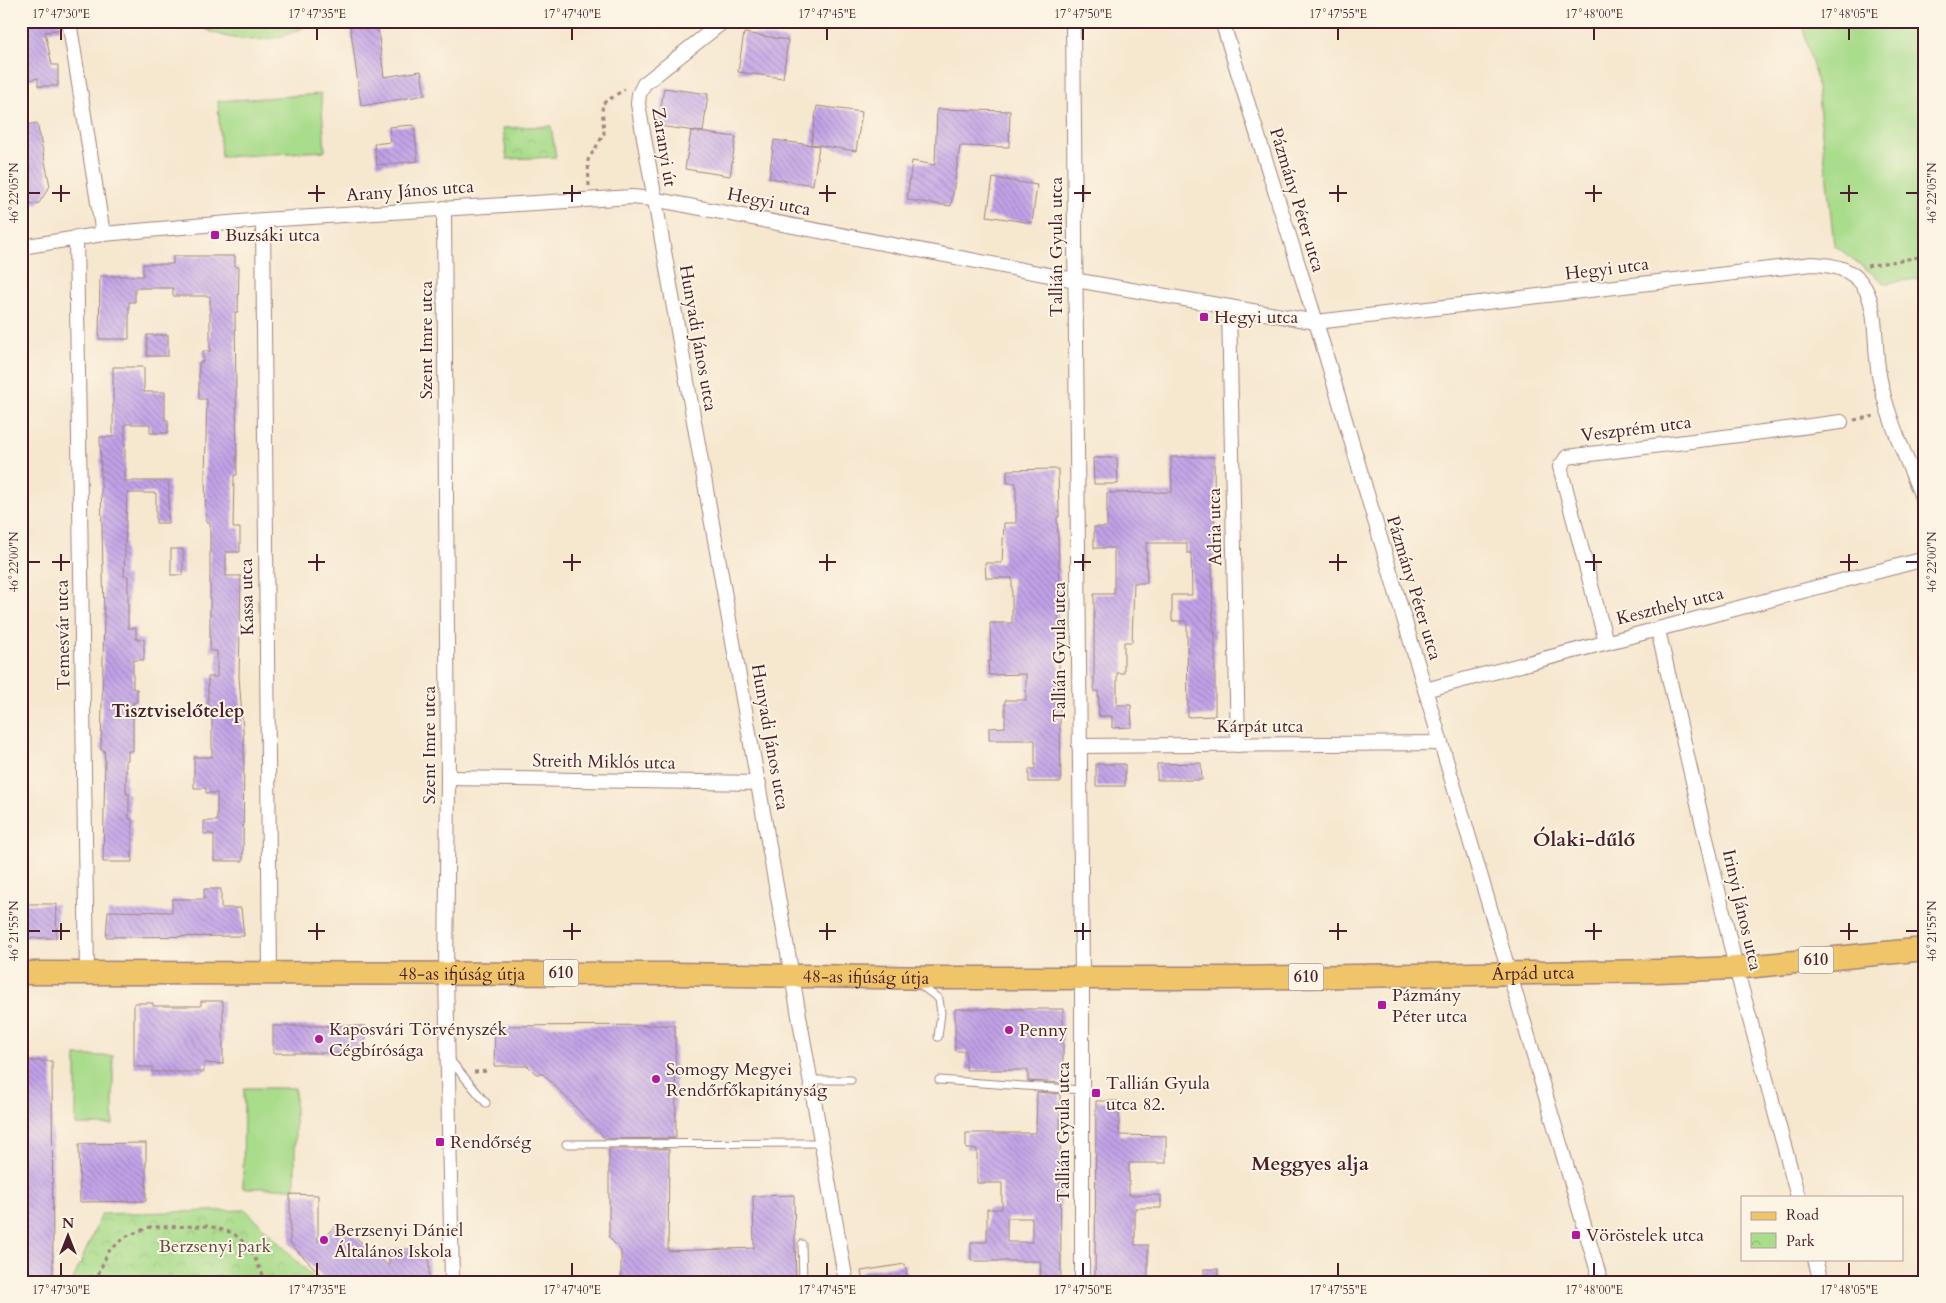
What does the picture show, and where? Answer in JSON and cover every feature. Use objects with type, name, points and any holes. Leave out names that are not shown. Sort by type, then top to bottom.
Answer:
[{"type":"main road","name":"Árpád utca","points":[[1082,979],[1510,974],[1736,968],[1925,949]]},
{"type":"main road","name":"48-as ifjúság útja","points":[[21,973],[446,973],[1082,979]]},
{"type":"street","points":[[69,21],[103,234]]},
{"type":"street","name":"Zaranyi út","points":[[653,199],[638,104],[639,94],[644,84],[724,21]]},
{"type":"street","name":"Tallián Gyula utca","points":[[1073,21],[1082,979],[1082,1282]]},
{"type":"street","name":"Pázmány Péter utca","points":[[1222,21],[1316,322],[1601,1282]]},
{"type":"street","name":"Arany János utca","points":[[21,247],[103,234],[263,220],[590,198],[653,199]]},
{"type":"street","name":"Hegyi utca","points":[[653,199],[1075,280],[1316,322],[1812,264],[1837,266],[1852,275],[1864,287],[1870,300],[1879,375],[1890,414]]},
{"type":"street","name":"Hunyadi János utca","points":[[653,199],[759,783],[820,1143],[846,1282]]},
{"type":"street","name":"Szent Imre utca","points":[[444,208],[448,778],[446,973],[452,1282]]},
{"type":"street","name":"Kassa utca","points":[[263,220],[270,974]]},
{"type":"street","name":"Temesvár utca","points":[[76,238],[87,973]]},
{"type":"street","name":"Adria utca","points":[[1229,307],[1238,745]]},
{"type":"street","points":[[1890,414],[1925,505]]},
{"type":"street","name":"Veszprém utca","points":[[1606,642],[1560,467],[1567,457],[1841,422]]},
{"type":"street","name":"Keszthely utca","points":[[1425,690],[1925,559]]},
{"type":"street","name":"Irinyi János utca","points":[[1658,630],[1736,968],[1798,1196]]},
{"type":"street","name":"Kárpát utca","points":[[1079,746],[1442,744]]},
{"type":"street","name":"Streith Miklós utca","points":[[448,778],[759,783]]},
{"type":"street","points":[[1815,1260],[1821,1282]]},
{"type":"lane","points":[[902,978],[929,990],[938,999],[942,1013],[938,1037]]},
{"type":"lane","points":[[448,1058],[486,1103]]},
{"type":"lane","points":[[810,1080],[851,1080]]},
{"type":"lane","points":[[939,1080],[1082,1090]]},
{"type":"lane","points":[[566,1144],[820,1143]]},
{"type":"lane","points":[[802,1244],[803,1282]]},
{"type":"path","points":[[1867,266],[1925,256]]},
{"type":"path","points":[[1841,422],[1890,414]]},
{"type":"path","points":[[95,1282],[108,1252],[127,1236],[150,1227],[209,1226],[233,1232],[250,1248],[266,1282]]},
{"type":"green space","points":[[190,21],[314,21],[284,35],[252,40],[220,35]]},
{"type":"green space","points":[[1801,21],[1925,21],[1925,278],[1885,283],[1834,245],[1816,78]]},
{"type":"green space","points":[[321,94],[325,151],[221,157],[218,101]]},
{"type":"green space","points":[[551,126],[556,157],[507,159],[503,128]]},
{"type":"green space","points":[[76,1056],[113,1056],[113,1125],[76,1125]]},
{"type":"green space","points":[[244,1088],[295,1088],[295,1188],[243,1188]]},
{"type":"green space","name":"Berzsenyi park","points":[[246,1210],[318,1282],[72,1282],[102,1214]]},
{"type":"building","points":[[21,21],[60,21],[61,29],[45,32],[52,65],[58,65],[58,86],[38,86],[38,78],[21,82]]},
{"type":"building","points":[[377,22],[384,77],[421,71],[425,95],[361,106],[350,24]]},
{"type":"building","points":[[744,33],[788,40],[783,78],[738,72]]},
{"type":"building","points":[[664,88],[708,94],[703,132],[658,126]]},
{"type":"building","points":[[817,106],[862,112],[856,151],[811,144]]},
{"type":"building","points":[[937,109],[1010,111],[1009,147],[960,146],[951,206],[907,200],[912,161],[935,165]]},
{"type":"building","points":[[37,123],[50,186],[39,203],[21,206],[21,126]]},
{"type":"building","points":[[414,125],[418,161],[377,165],[374,144],[391,142],[389,127]]},
{"type":"building","points":[[691,131],[736,137],[730,176],[685,169]]},
{"type":"building","points":[[774,140],[819,146],[813,185],[769,178]]},
{"type":"building","points":[[993,178],[1037,185],[1032,223],[987,216]]},
{"type":"building","points":[[173,256],[235,256],[235,267],[239,267],[238,312],[235,312],[237,475],[234,475],[233,528],[240,528],[240,552],[226,552],[226,576],[241,576],[239,677],[244,743],[243,861],[214,861],[214,834],[204,834],[204,821],[217,821],[217,793],[206,793],[206,788],[194,788],[194,757],[212,757],[212,715],[208,715],[208,677],[217,677],[217,651],[210,651],[210,522],[206,522],[205,477],[207,399],[199,399],[199,362],[203,362],[203,351],[210,351],[210,296],[173,296],[173,288],[135,288],[135,302],[129,302],[129,339],[99,339],[100,276],[143,276],[143,264],[173,264]]},
{"type":"building","points":[[147,335],[168,335],[168,356],[147,356]]},
{"type":"building","points":[[113,367],[144,367],[144,392],[165,392],[165,420],[168,420],[168,433],[150,433],[150,424],[125,424],[125,481],[169,481],[168,523],[156,523],[156,493],[127,493],[124,576],[128,576],[128,628],[136,628],[136,639],[144,639],[144,660],[133,660],[133,689],[137,689],[137,702],[133,702],[133,751],[128,751],[128,760],[126,760],[126,794],[129,794],[129,819],[132,819],[132,862],[103,862],[105,760],[104,750],[101,750],[104,617],[100,437],[113,437]]},
{"type":"building","points":[[1171,457],[1214,457],[1215,553],[1212,553],[1213,630],[1215,630],[1215,716],[1188,717],[1187,624],[1185,621],[1172,621],[1172,595],[1192,595],[1191,553],[1187,553],[1187,543],[1146,543],[1147,583],[1134,583],[1132,642],[1124,642],[1124,673],[1117,673],[1117,705],[1131,705],[1132,727],[1112,728],[1112,716],[1099,716],[1098,691],[1094,691],[1094,594],[1114,594],[1114,548],[1094,548],[1094,527],[1107,527],[1107,493],[1172,492]]},
{"type":"building","points":[[1093,458],[1117,458],[1118,484],[1094,484]]},
{"type":"building","points":[[1058,469],[1059,517],[1057,517],[1061,605],[1058,605],[1061,782],[1029,782],[1029,769],[1035,769],[1035,740],[989,740],[989,728],[1005,727],[1005,700],[1026,700],[1026,674],[989,675],[988,661],[991,661],[990,623],[1012,623],[1012,578],[986,578],[985,563],[1002,563],[1004,523],[1016,523],[1016,483],[1007,483],[1007,470]]},
{"type":"building","points":[[171,549],[183,549],[183,575],[171,575]]},
{"type":"building","points":[[1201,763],[1202,780],[1157,780],[1157,764]]},
{"type":"building","points":[[1096,764],[1125,764],[1125,786],[1096,786]]},
{"type":"building","points":[[204,889],[221,889],[221,908],[241,908],[244,936],[106,937],[108,911],[172,912],[172,899],[204,899]]},
{"type":"building","points":[[21,904],[57,904],[56,938],[21,938]]},
{"type":"building","points":[[201,1001],[223,1001],[223,1064],[204,1063],[204,1072],[152,1072],[152,1067],[134,1067],[134,1003],[153,1003],[153,1006],[201,1006]]},
{"type":"building","name":"Penny","points":[[955,1009],[1063,1009],[1063,1083],[1028,1081],[1028,1070],[966,1070],[966,1051],[955,1051]]},
{"type":"building","name":"Somogy Megyei Rendőrfőkapitányság","points":[[675,1025],[676,1138],[606,1139],[543,1074],[536,1074],[528,1066],[494,1066],[495,1026]]},
{"type":"building","name":"Kaposvári Törvényszék Cégbírósága","points":[[273,1026],[365,1026],[365,1053],[273,1053]]},
{"type":"building","points":[[21,1061],[52,1061],[53,1282],[21,1282]]},
{"type":"building","points":[[1037,1092],[1060,1094],[1061,1282],[1041,1282],[1040,1261],[971,1261],[971,1242],[987,1242],[987,1209],[1002,1209],[1002,1183],[977,1183],[977,1149],[966,1149],[966,1133],[1036,1133]],"holes":[[[1007,1218],[1032,1218],[1032,1242],[1007,1242]]]},
{"type":"building","points":[[1096,1101],[1119,1101],[1119,1135],[1166,1136],[1166,1163],[1129,1163],[1129,1195],[1161,1195],[1161,1208],[1135,1208],[1135,1245],[1148,1245],[1148,1282],[1095,1282]]},
{"type":"building","points":[[146,1143],[146,1201],[80,1202],[79,1144]]},
{"type":"building","points":[[609,1149],[669,1149],[668,1251],[754,1248],[753,1196],[794,1195],[796,1282],[621,1282],[621,1251],[609,1237]]},
{"type":"building","name":"Berzsenyi Dániel Általános Iskola","points":[[290,1194],[318,1195],[318,1242],[339,1223],[389,1266],[389,1249],[429,1249],[429,1282],[328,1282],[290,1243]]},
{"type":"building","points":[[905,1264],[908,1282],[863,1282],[861,1271]]},
{"type":"building","points":[[1204,1269],[1218,1269],[1218,1282],[1204,1282]]},
{"type":"place","name":"Buzsáki utca","points":[[215,235]]},
{"type":"place","name":"Hegyi utca","points":[[1204,317]]},
{"type":"place","name":"Pázmány Péter utca","points":[[1382,1005]]},
{"type":"place","name":"Penny","points":[[1009,1030]]},
{"type":"place","name":"Kaposvári Törvényszék Cégbírósága","points":[[319,1039]]},
{"type":"place","name":"Somogy Megyei Rendőrfőkapitányság","points":[[656,1079]]},
{"type":"place","name":"Tallián Gyula utca 82.","points":[[1096,1093]]},
{"type":"place","name":"Rendőrség","points":[[440,1142]]},
{"type":"place","name":"Vöröstelek utca","points":[[1576,1235]]},
{"type":"place","name":"Berzsenyi Dániel Általános Iskola","points":[[324,1240]]},
{"type":"district","name":"Tisztviselőtelep","points":[[178,711]]},
{"type":"district","name":"Ólaki-dűlő","points":[[1584,839]]},
{"type":"district","name":"Meggyes alja","points":[[1310,1163]]}]
